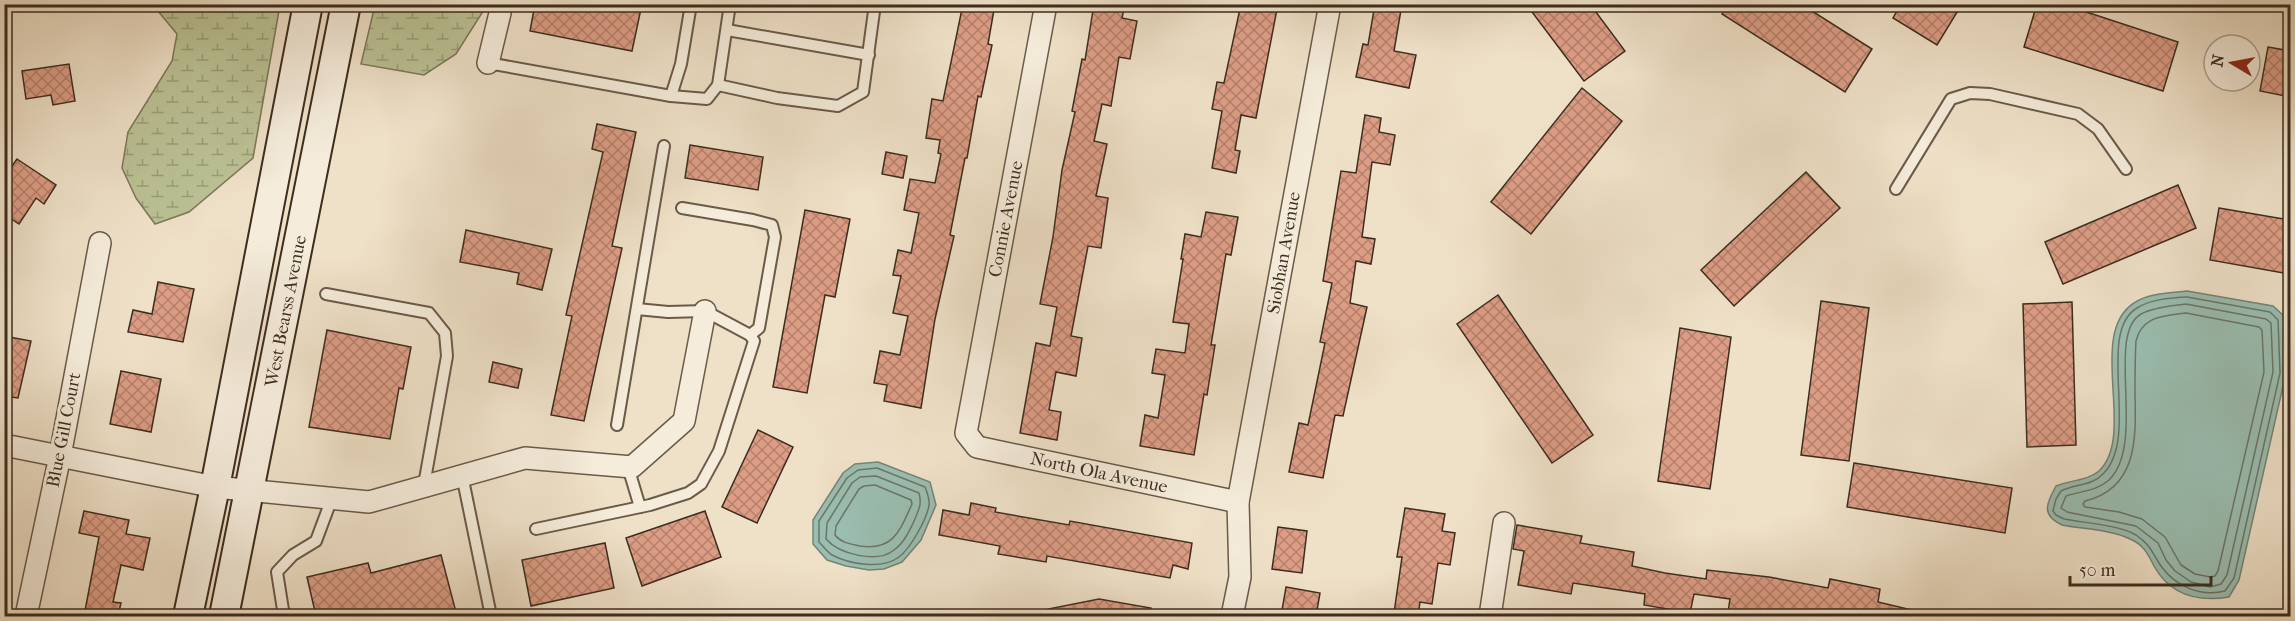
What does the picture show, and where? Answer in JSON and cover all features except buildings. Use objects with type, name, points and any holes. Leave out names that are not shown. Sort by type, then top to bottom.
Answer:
[{"type":"main road","name":"West Bearss Avenue","points":[[188,616],[308,4]]},
{"type":"main road","name":"West Bearss Avenue","points":[[224,616],[346,4]]},
{"type":"street","points":[[488,63],[500,4]]},
{"type":"street","name":"Connie Avenue","points":[[966,433],[1046,4]]},
{"type":"street","name":"Siobhan Avenue","points":[[1232,616],[1240,577],[1238,502],[1330,4]]},
{"type":"street","name":"Blue Gill Court","points":[[26,616],[60,456],[100,243]]},
{"type":"street","points":[[4,445],[215,487],[369,502],[525,458],[632,467],[684,422],[705,311]]},
{"type":"street","name":"North Ola Avenue","points":[[966,433],[977,447],[1238,502]]},
{"type":"street","points":[[1490,616],[1504,523]]},
{"type":"lane","points":[[671,96],[681,64],[692,4]]},
{"type":"lane","points":[[488,63],[671,96],[707,99],[718,85],[730,4]]},
{"type":"lane","points":[[718,85],[777,98],[838,106],[864,92],[875,4]]},
{"type":"lane","points":[[727,30],[869,55]]},
{"type":"lane","points":[[1896,189],[1951,99],[1970,93],[2008,96],[2078,114],[2098,129],[2126,169]]},
{"type":"lane","points":[[617,425],[664,146]]},
{"type":"lane","points":[[682,208],[772,225],[775,237],[759,328],[750,335]]},
{"type":"lane","points":[[326,294],[429,313],[445,333],[447,356],[424,485]]},
{"type":"lane","points":[[536,529],[640,507],[688,493],[701,484],[719,451],[754,341],[750,335],[705,311],[668,312],[637,309]]},
{"type":"lane","points":[[628,467],[640,507]]},
{"type":"lane","points":[[462,475],[491,616]]},
{"type":"lane","points":[[285,616],[277,572],[293,555],[316,541],[332,498]]},
{"type":"green space","points":[[375,4],[487,5],[456,54],[424,75],[361,64]]},
{"type":"green space","points":[[153,5],[280,5],[253,158],[189,212],[155,224],[136,198],[122,168],[128,132],[172,61],[177,34]]},
{"type":"water","points":[[2187,291],[2273,306],[2284,316],[2286,373],[2239,580],[2229,597],[2196,597],[2177,590],[2161,576],[2145,550],[2135,541],[2097,530],[2062,525],[2051,517],[2047,508],[2056,486],[2094,474],[2099,471],[2109,455],[2114,434],[2112,360],[2114,337],[2120,318],[2134,303],[2146,297]]},
{"type":"water","points":[[878,462],[930,482],[936,505],[921,540],[902,562],[884,569],[869,570],[827,560],[813,544],[813,520],[843,473],[855,464]]}]
